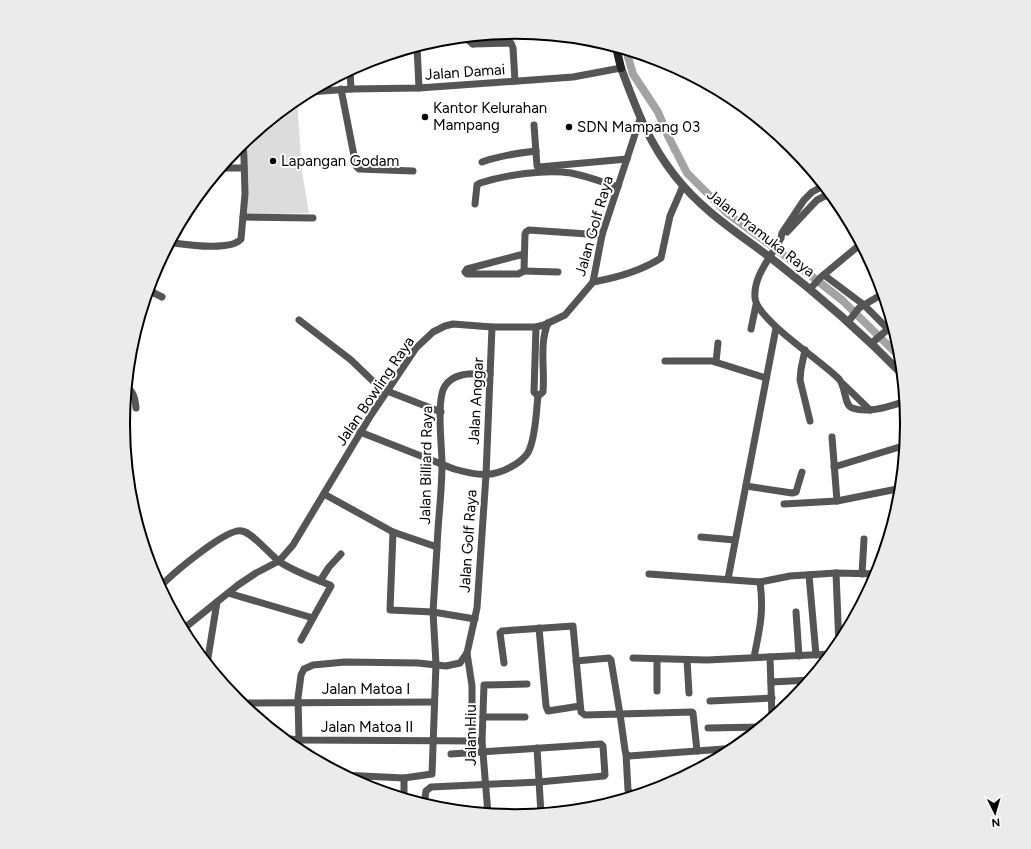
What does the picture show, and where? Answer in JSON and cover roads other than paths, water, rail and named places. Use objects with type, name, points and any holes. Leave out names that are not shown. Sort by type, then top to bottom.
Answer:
[{"type":"main road","points":[[617,53],[621,68]]},
{"type":"street","points":[[470,42],[473,44],[511,43],[513,48],[515,81]]},
{"type":"street","points":[[417,52],[419,88]]},
{"type":"street","name":"Jalan Damai","points":[[324,91],[419,88],[573,77],[621,68]]},
{"type":"street","name":"Jalan Pramuka Raya","points":[[621,68],[640,119],[663,160],[683,186],[702,206],[771,254],[812,287],[875,341],[897,368]]},
{"type":"street","points":[[350,76],[351,89]]},
{"type":"street","points":[[341,89],[356,166],[359,169],[413,171]]},
{"type":"street","name":"Jalan Golf Raya","points":[[538,396],[534,392],[536,327],[565,315],[593,282],[602,235],[640,119]]},
{"type":"street","points":[[534,125],[537,166],[542,168],[627,159]]},
{"type":"street","points":[[482,162],[512,154],[536,151]]},
{"type":"street","points":[[176,243],[215,247],[238,242],[241,239],[245,194],[243,152]]},
{"type":"street","points":[[228,168],[244,168]]},
{"type":"street","points":[[475,204],[477,185],[516,175],[562,172],[618,186]]},
{"type":"street","points":[[593,282],[611,279],[653,263],[661,258],[670,216],[683,186]]},
{"type":"street","points":[[752,328],[756,306],[755,289],[757,279],[782,233],[800,205],[812,192],[820,188]]},
{"type":"street","points":[[812,192],[817,200]]},
{"type":"street","points":[[779,241],[817,200],[825,196]]},
{"type":"street","points":[[242,217],[313,218]]},
{"type":"street","points":[[524,271],[525,234],[529,230],[602,235]]},
{"type":"street","points":[[812,287],[822,276],[857,247]]},
{"type":"street","points":[[524,254],[467,269],[465,271],[467,274],[518,274],[524,271],[558,272]]},
{"type":"street","points":[[822,276],[862,306],[890,333]]},
{"type":"street","points":[[153,293],[162,297]]},
{"type":"street","points":[[850,320],[862,306],[879,296]]},
{"type":"street","points":[[756,306],[776,328],[823,365],[870,410]]},
{"type":"street","points":[[299,320],[351,360],[379,387],[382,398]]},
{"type":"street","name":"Jalan Golf Raya","points":[[472,740],[472,686],[468,653],[477,608],[486,475],[505,471],[523,459],[530,450],[538,396],[543,392],[543,341],[548,323]]},
{"type":"street","name":"Jalan Bowling Raya","points":[[279,561],[293,545],[360,432],[382,398],[416,348],[433,332],[453,324],[492,327],[536,327]]},
{"type":"street","name":"Jalan Anggar","points":[[486,475],[492,327]]},
{"type":"street","points":[[728,579],[734,540],[746,486],[776,328]]},
{"type":"street","points":[[875,341],[886,331]]},
{"type":"street","points":[[716,362],[718,344]]},
{"type":"street","points":[[805,350],[800,380],[810,421]]},
{"type":"street","points":[[665,361],[716,362],[766,378]]},
{"type":"street","name":"Jalan Billiard Raya","points":[[404,778],[432,774],[436,664],[433,612],[442,466],[441,399],[445,386],[455,377],[464,374],[490,374]]},
{"type":"street","points":[[842,384],[848,406],[851,408],[870,410],[900,402]]},
{"type":"street","points":[[132,391],[135,398],[136,408]]},
{"type":"street","points":[[387,391],[441,412]]},
{"type":"street","points":[[360,432],[442,466],[470,473],[486,475]]},
{"type":"street","points":[[832,437],[837,501]]},
{"type":"street","points":[[834,467],[900,447]]},
{"type":"street","points":[[746,486],[792,493],[796,492],[802,472]]},
{"type":"street","points":[[784,504],[837,501],[896,489]]},
{"type":"street","name":"Jalan Billiard Raya","points":[[324,494],[393,532],[436,547]]},
{"type":"street","points":[[165,584],[217,540],[235,530],[243,531],[261,544],[279,561],[330,585],[331,588],[301,640]]},
{"type":"street","points":[[393,532],[389,609],[391,611],[433,612],[475,619]]},
{"type":"street","points":[[701,537],[734,540]]},
{"type":"street","points":[[862,574],[864,539]]},
{"type":"street","points":[[320,580],[329,566],[341,554]]},
{"type":"street","points":[[187,626],[256,572],[279,561]]},
{"type":"street","points":[[836,573],[839,635]]},
{"type":"street","points":[[649,574],[760,582],[790,576],[836,573],[871,574]]},
{"type":"street","points":[[809,575],[816,655]]},
{"type":"street","points":[[754,657],[762,614],[760,582]]},
{"type":"street","points":[[228,593],[313,618]]},
{"type":"street","points":[[208,657],[217,602]]},
{"type":"street","points":[[796,612],[799,656]]},
{"type":"street","points":[[504,663],[500,633],[502,631],[573,626],[581,712],[585,715],[692,712],[698,751]]},
{"type":"street","points":[[539,628],[546,706],[548,711],[580,706]]},
{"type":"street","points":[[299,743],[298,702],[301,675],[304,669],[313,665],[345,662],[418,663],[446,666],[460,662],[468,653]]},
{"type":"street","points":[[633,658],[687,660],[824,654]]},
{"type":"street","points":[[770,657],[772,712]]},
{"type":"street","points":[[576,661],[609,658],[613,663],[624,750],[626,754],[628,790],[630,793]]},
{"type":"street","points":[[657,659],[657,691]]},
{"type":"street","points":[[687,660],[689,693]]},
{"type":"street","points":[[771,682],[804,680]]},
{"type":"street","name":"Jalan Hiu","points":[[487,809],[482,741],[484,685],[527,684]]},
{"type":"street","points":[[710,701],[772,698]]},
{"type":"street","name":"Jalan Matoa I","points":[[249,703],[434,702]]},
{"type":"street","points":[[483,717],[525,717]]},
{"type":"street","points":[[708,728],[752,728]]},
{"type":"street","name":"Jalan Matoa II","points":[[293,739],[482,741]]},
{"type":"street","points":[[425,799],[426,791],[431,787],[539,782],[605,775],[604,746],[601,744],[451,754]]},
{"type":"street","points":[[536,748],[541,809]]},
{"type":"street","points":[[626,754],[629,756],[723,749]]},
{"type":"street","points":[[357,776],[404,778],[404,794]]},
{"type":"waterway","points":[[628,56],[633,74],[658,112],[668,136],[687,173],[727,213],[842,300],[894,352]]},
{"type":"place","name":"Kantor Kelurahan Mampang","points":[[425,117]]},
{"type":"place","name":"SDN Mampang 03","points":[[569,127]]},
{"type":"place","name":"Lapangan Godam","points":[[273,161]]}]
